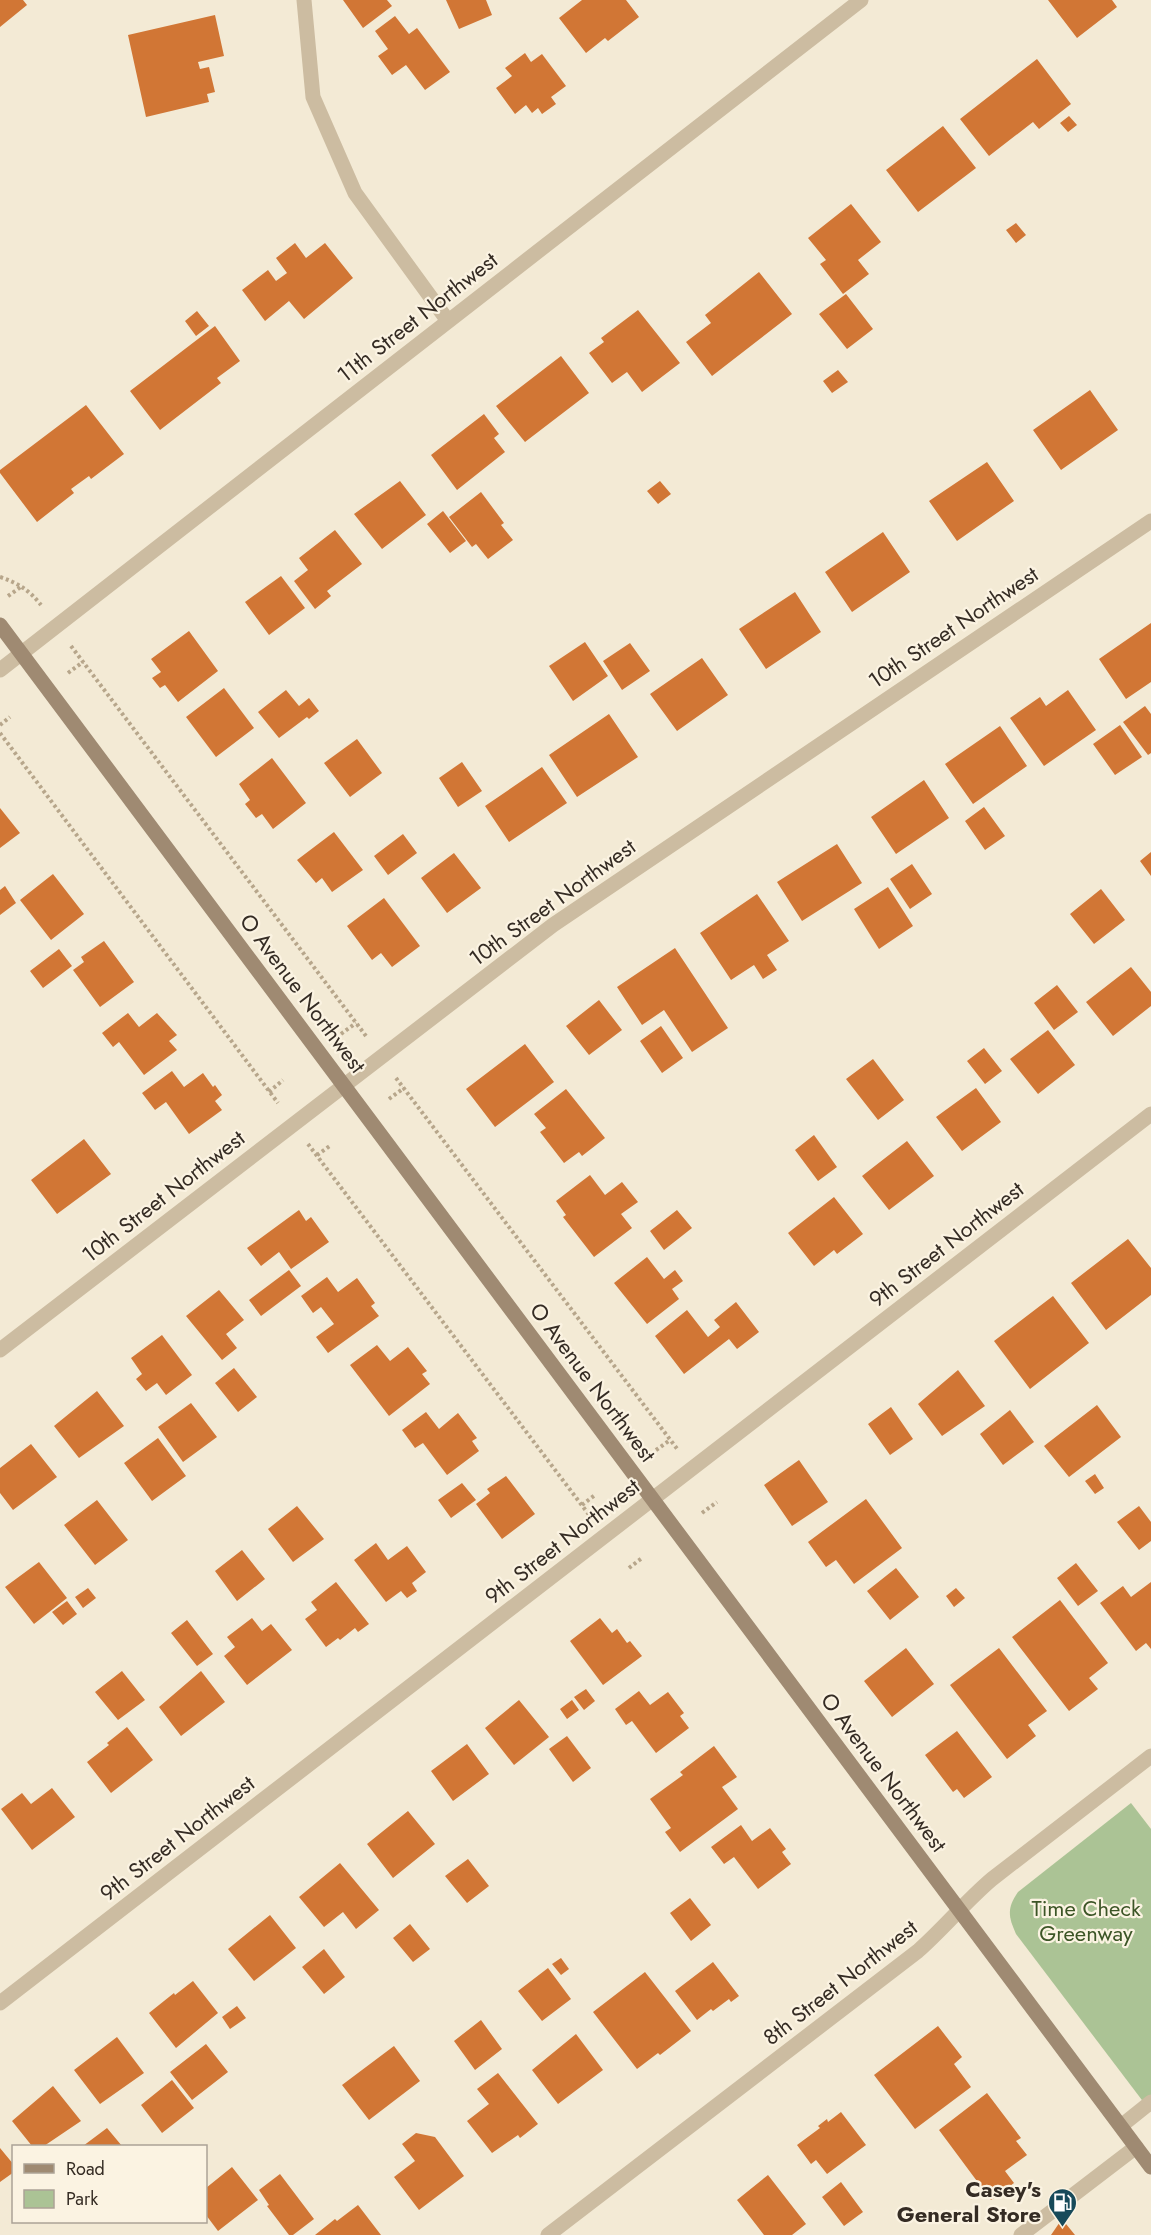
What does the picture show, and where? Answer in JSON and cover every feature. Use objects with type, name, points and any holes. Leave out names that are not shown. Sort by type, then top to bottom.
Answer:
[{"type":"street","points":[[304,0],[313,98],[350,182],[355,193],[448,321]]},
{"type":"street","name":"11th Street Northwest","points":[[0,670],[861,0]]},
{"type":"street","name":"10th Street Northwest","points":[[0,1350],[553,925],[1151,521]]},
{"type":"street","name":"O Avenue Northwest","points":[[0,625],[1151,2167]]},
{"type":"street","name":"9th Street Northwest","points":[[0,2003],[1151,1114]]},
{"type":"street","name":"8th Street Northwest","points":[[548,2235],[918,1951],[939,1934],[959,1910],[992,1879],[1151,1756]]},
{"type":"street","points":[[1120,2126],[1151,2102]]},
{"type":"street","points":[[1021,2235],[1136,2147]]},
{"type":"path","points":[[0,577],[31,592],[41,605]]},
{"type":"path","points":[[8,596],[22,586]]},
{"type":"path","points":[[71,646],[366,1037]]},
{"type":"path","points":[[68,673],[83,662]]},
{"type":"path","points":[[0,725],[10,717]]},
{"type":"path","points":[[0,733],[278,1103]]},
{"type":"path","points":[[341,1034],[356,1023]]},
{"type":"path","points":[[394,1075],[678,1451]]},
{"type":"path","points":[[269,1092],[284,1080]]},
{"type":"path","points":[[390,1099],[404,1088]]},
{"type":"path","points":[[308,1143],[590,1516]]},
{"type":"path","points":[[317,1155],[331,1145]]},
{"type":"path","points":[[656,1450],[670,1440]]},
{"type":"path","points":[[582,1505],[595,1495]]},
{"type":"path","points":[[702,1513],[717,1502]]},
{"type":"path","points":[[629,1568],[642,1558]]},
{"type":"green space","name":"Time Check Greenway","points":[[1131,1803],[1151,1829],[1151,2112],[1016,1934],[1010,1912],[1018,1892]]},
{"type":"building","points":[[0,0],[23,0],[27,5],[0,27]]},
{"type":"building","points":[[343,0],[387,0],[392,6],[363,28]]},
{"type":"building","points":[[446,0],[486,0],[492,15],[459,29]]},
{"type":"building","points":[[582,0],[626,0],[639,17],[608,41],[605,38],[586,53],[559,18]]},
{"type":"building","points":[[1048,0],[1112,0],[1117,7],[1077,38]]},
{"type":"building","points":[[215,15],[224,56],[198,62],[200,69],[209,67],[215,92],[207,94],[209,102],[146,117],[128,35]]},
{"type":"building","points":[[395,16],[409,34],[417,28],[450,72],[425,90],[406,65],[392,75],[378,56],[388,49],[375,31]]},
{"type":"building","points":[[525,53],[531,62],[542,54],[566,86],[551,97],[556,104],[542,114],[538,108],[532,113],[526,105],[515,114],[496,88],[512,76],[505,68]]},
{"type":"building","points":[[1037,59],[1071,104],[1039,129],[1033,122],[989,156],[960,119]]},
{"type":"building","points":[[1069,116],[1077,125],[1068,132],[1060,123]]},
{"type":"building","points":[[943,126],[976,168],[918,212],[886,170]]},
{"type":"building","points":[[851,204],[881,242],[858,260],[869,274],[843,294],[820,264],[826,260],[808,238]]},
{"type":"building","points":[[1016,223],[1026,235],[1016,243],[1006,230]]},
{"type":"building","points":[[295,243],[306,258],[325,243],[353,278],[304,319],[289,301],[265,321],[242,290],[268,270],[276,281],[287,273],[276,258]]},
{"type":"building","points":[[759,272],[792,314],[712,376],[686,342],[711,323],[705,315]]},
{"type":"building","points":[[846,294],[873,329],[847,349],[819,314]]},
{"type":"building","points":[[638,310],[680,363],[642,392],[627,372],[612,383],[589,353],[604,342],[601,338]]},
{"type":"building","points":[[197,311],[209,326],[196,336],[185,321]]},
{"type":"building","points":[[215,326],[240,361],[217,378],[221,383],[160,430],[130,391]]},
{"type":"building","points":[[561,356],[589,393],[525,442],[496,406]]},
{"type":"building","points":[[838,370],[848,382],[832,393],[823,381]]},
{"type":"building","points":[[1090,390],[1118,430],[1061,470],[1033,430]]},
{"type":"building","points":[[86,405],[124,454],[91,479],[89,476],[71,489],[74,493],[37,522],[0,470]]},
{"type":"building","points":[[484,414],[499,434],[494,438],[505,452],[457,490],[431,455]]},
{"type":"building","points":[[987,462],[1014,501],[957,541],[929,501]]},
{"type":"building","points":[[400,481],[426,515],[382,549],[354,514]]},
{"type":"building","points":[[660,481],[671,494],[658,504],[647,491]]},
{"type":"building","points":[[481,492],[504,523],[501,525],[513,540],[488,559],[476,544],[472,547],[449,517]]},
{"type":"building","points":[[443,511],[466,541],[450,553],[427,524]]},
{"type":"building","points":[[335,530],[362,564],[327,591],[331,596],[315,609],[294,581],[308,570],[299,558]]},
{"type":"building","points":[[883,532],[910,572],[852,612],[825,572]]},
{"type":"building","points":[[281,576],[305,608],[269,635],[245,602]]},
{"type":"building","points":[[795,592],[821,632],[766,669],[739,629]]},
{"type":"building","points":[[1151,623],[1151,682],[1126,699],[1099,659]]},
{"type":"building","points":[[189,631],[218,671],[178,702],[165,685],[160,688],[152,678],[161,672],[151,659]]},
{"type":"building","points":[[585,642],[608,676],[573,701],[549,666]]},
{"type":"building","points":[[630,643],[650,671],[622,690],[603,661]]},
{"type":"building","points":[[702,658],[728,695],[677,731],[650,694]]},
{"type":"building","points":[[224,688],[254,728],[216,757],[186,717]]},
{"type":"building","points":[[286,690],[299,706],[309,698],[319,711],[279,738],[258,712]]},
{"type":"building","points":[[1068,690],[1096,730],[1044,766],[1010,718],[1040,697],[1046,706]]},
{"type":"building","points":[[1145,706],[1151,714],[1151,753],[1148,755],[1123,722]]},
{"type":"building","points":[[609,714],[638,757],[577,797],[549,755]]},
{"type":"building","points":[[1120,725],[1142,757],[1115,775],[1093,744]]},
{"type":"building","points":[[1000,726],[1027,766],[973,804],[945,764]]},
{"type":"building","points":[[357,739],[382,773],[350,797],[324,763]]},
{"type":"building","points":[[272,758],[306,803],[273,829],[262,814],[256,818],[245,804],[250,800],[239,784]]},
{"type":"building","points":[[462,762],[482,791],[458,807],[439,778]]},
{"type":"building","points":[[542,767],[567,803],[509,842],[485,806]]},
{"type":"building","points":[[924,780],[949,818],[896,854],[871,817]]},
{"type":"building","points":[[984,807],[1005,836],[985,850],[965,821]]},
{"type":"building","points":[[0,808],[20,833],[0,848]]},
{"type":"building","points":[[334,832],[363,870],[332,892],[322,878],[316,883],[297,860]]},
{"type":"building","points":[[403,834],[417,853],[388,875],[374,856]]},
{"type":"building","points":[[837,844],[862,883],[802,921],[777,882]]},
{"type":"building","points":[[1151,852],[1151,876],[1140,861]]},
{"type":"building","points":[[454,853],[481,888],[447,913],[421,878]]},
{"type":"building","points":[[912,864],[932,894],[910,909],[890,879]]},
{"type":"building","points":[[53,874],[84,914],[51,940],[20,900]]},
{"type":"building","points":[[5,886],[16,903],[0,915],[0,890]]},
{"type":"building","points":[[888,887],[913,926],[879,949],[854,909]]},
{"type":"building","points":[[1101,889],[1125,920],[1094,944],[1070,914]]},
{"type":"building","points":[[757,894],[789,941],[767,955],[777,970],[763,979],[754,965],[731,980],[700,933]]},
{"type":"building","points":[[384,898],[420,946],[392,967],[381,953],[372,960],[347,926]]},
{"type":"building","points":[[104,941],[134,982],[100,1007],[73,970],[84,962],[81,957]]},
{"type":"building","points":[[675,948],[728,1028],[692,1052],[664,1010],[642,1025],[617,987]]},
{"type":"building","points":[[59,949],[72,966],[43,988],[30,971]]},
{"type":"building","points":[[1131,967],[1151,992],[1151,1006],[1113,1036],[1086,1002]]},
{"type":"building","points":[[1057,985],[1078,1012],[1054,1030],[1034,1003]]},
{"type":"building","points":[[599,1000],[622,1030],[589,1055],[566,1026]]},
{"type":"building","points":[[128,1013],[139,1027],[157,1013],[177,1035],[169,1041],[177,1050],[144,1075],[119,1042],[113,1047],[102,1033]]},
{"type":"building","points":[[661,1026],[683,1058],[662,1073],[640,1041]]},
{"type":"building","points":[[1048,1030],[1075,1065],[1038,1094],[1010,1059]]},
{"type":"building","points":[[525,1044],[554,1082],[495,1127],[466,1089]]},
{"type":"building","points":[[984,1048],[1002,1071],[985,1084],[967,1061]]},
{"type":"building","points":[[873,1059],[904,1100],[878,1120],[846,1079]]},
{"type":"building","points":[[172,1071],[184,1087],[203,1073],[222,1095],[215,1101],[222,1110],[189,1134],[166,1102],[155,1110],[142,1093]]},
{"type":"building","points":[[976,1088],[1001,1122],[962,1151],[936,1117]]},
{"type":"building","points":[[566,1089],[605,1138],[582,1156],[579,1152],[564,1163],[540,1132],[546,1128],[534,1114]]},
{"type":"building","points":[[814,1135],[837,1167],[818,1181],[795,1150]]},
{"type":"building","points":[[84,1139],[111,1174],[57,1214],[31,1180]]},
{"type":"building","points":[[907,1141],[934,1176],[889,1210],[862,1176]]},
{"type":"building","points":[[590,1175],[605,1195],[622,1182],[638,1202],[621,1214],[632,1228],[594,1257],[563,1217],[566,1215],[556,1201]]},
{"type":"building","points":[[834,1197],[863,1234],[837,1254],[834,1250],[814,1266],[788,1233]]},
{"type":"building","points":[[299,1210],[306,1221],[311,1217],[329,1242],[291,1269],[279,1252],[261,1266],[247,1248]]},
{"type":"building","points":[[677,1210],[692,1228],[664,1250],[650,1231]]},
{"type":"building","points":[[1128,1239],[1151,1268],[1151,1295],[1106,1330],[1071,1283]]},
{"type":"building","points":[[647,1257],[664,1279],[675,1270],[683,1281],[672,1289],[679,1299],[647,1324],[614,1283]]},
{"type":"building","points":[[289,1270],[301,1286],[261,1316],[249,1300]]},
{"type":"building","points":[[327,1277],[338,1292],[357,1278],[375,1303],[371,1306],[379,1316],[328,1353],[316,1337],[334,1324],[321,1307],[313,1313],[301,1296]]},
{"type":"building","points":[[219,1290],[244,1320],[226,1334],[237,1348],[222,1360],[186,1316]]},
{"type":"building","points":[[1053,1296],[1089,1343],[1030,1389],[994,1341]]},
{"type":"building","points":[[736,1302],[759,1332],[737,1349],[729,1339],[684,1374],[655,1336],[687,1310],[708,1337],[720,1327],[714,1320]]},
{"type":"building","points":[[162,1335],[192,1375],[166,1395],[157,1383],[146,1391],[136,1379],[142,1374],[131,1358]]},
{"type":"building","points":[[377,1345],[390,1361],[408,1347],[427,1371],[422,1374],[430,1384],[389,1416],[350,1365]]},
{"type":"building","points":[[234,1368],[257,1397],[238,1412],[215,1383]]},
{"type":"building","points":[[958,1370],[985,1406],[942,1436],[918,1404]]},
{"type":"building","points":[[97,1391],[124,1426],[79,1458],[54,1426]]},
{"type":"building","points":[[191,1403],[217,1437],[183,1462],[158,1427]]},
{"type":"building","points":[[1097,1405],[1121,1437],[1069,1477],[1044,1446]]},
{"type":"building","points":[[891,1407],[913,1439],[890,1455],[868,1424]]},
{"type":"building","points":[[1010,1410],[1034,1442],[1003,1465],[980,1434]]},
{"type":"building","points":[[426,1412],[439,1429],[458,1413],[477,1438],[472,1441],[479,1451],[447,1475],[423,1443],[415,1448],[402,1430]]},
{"type":"building","points":[[158,1438],[186,1476],[152,1501],[124,1463]]},
{"type":"building","points":[[31,1444],[57,1477],[13,1510],[0,1493],[0,1468]]},
{"type":"building","points":[[799,1460],[828,1502],[792,1526],[764,1485]]},
{"type":"building","points":[[1095,1474],[1104,1488],[1095,1494],[1085,1481]]},
{"type":"building","points":[[506,1476],[535,1514],[502,1539],[476,1504],[490,1493],[487,1489]]},
{"type":"building","points":[[462,1483],[476,1500],[451,1518],[438,1500]]},
{"type":"building","points":[[866,1499],[902,1548],[854,1584],[836,1560],[826,1567],[808,1542]]},
{"type":"building","points":[[97,1500],[128,1540],[95,1565],[64,1525]]},
{"type":"building","points":[[297,1506],[324,1539],[293,1562],[268,1529]]},
{"type":"building","points":[[1139,1506],[1151,1522],[1151,1541],[1139,1550],[1117,1522]]},
{"type":"building","points":[[376,1543],[388,1560],[407,1546],[426,1572],[412,1583],[417,1591],[407,1598],[401,1591],[386,1602],[354,1560]]},
{"type":"building","points":[[242,1550],[265,1579],[237,1601],[215,1571]]},
{"type":"building","points":[[39,1562],[67,1598],[34,1624],[5,1587]]},
{"type":"building","points":[[1076,1563],[1098,1591],[1078,1606],[1057,1578]]},
{"type":"building","points":[[896,1568],[919,1597],[890,1620],[867,1591]]},
{"type":"building","points":[[336,1582],[369,1624],[358,1632],[355,1628],[340,1640],[338,1638],[326,1647],[305,1619],[317,1610],[311,1602]]},
{"type":"building","points":[[1151,1582],[1151,1649],[1146,1643],[1136,1651],[1100,1603],[1123,1586],[1131,1597]]},
{"type":"building","points":[[88,1588],[96,1598],[83,1608],[75,1597]]},
{"type":"building","points":[[956,1588],[965,1598],[954,1607],[946,1596]]},
{"type":"building","points":[[1060,1600],[1108,1663],[1089,1678],[1098,1689],[1069,1711],[1012,1637]]},
{"type":"building","points":[[67,1601],[77,1614],[63,1625],[52,1612]]},
{"type":"building","points":[[252,1618],[262,1631],[271,1624],[292,1650],[247,1685],[224,1656],[235,1647],[227,1637]]},
{"type":"building","points":[[600,1618],[612,1633],[617,1629],[627,1643],[630,1641],[642,1656],[603,1685],[570,1641]]},
{"type":"building","points":[[187,1620],[213,1654],[197,1666],[171,1633]]},
{"type":"building","points":[[906,1648],[934,1684],[892,1717],[864,1681]]},
{"type":"building","points":[[999,1648],[1047,1711],[1028,1725],[1036,1736],[1007,1759],[950,1685]]},
{"type":"building","points":[[122,1671],[145,1700],[118,1720],[95,1692]]},
{"type":"building","points":[[201,1671],[225,1702],[181,1736],[159,1707]]},
{"type":"building","points":[[586,1689],[595,1701],[584,1710],[574,1697]]},
{"type":"building","points":[[639,1691],[650,1705],[668,1692],[684,1713],[680,1716],[689,1728],[656,1753],[632,1721],[626,1725],[615,1709]]},
{"type":"building","points":[[519,1700],[549,1737],[514,1765],[485,1728]]},
{"type":"building","points":[[572,1700],[579,1710],[567,1719],[560,1709]]},
{"type":"building","points":[[127,1727],[153,1760],[111,1793],[87,1762]]},
{"type":"building","points":[[957,1731],[992,1777],[964,1798],[957,1789],[953,1792],[925,1755]]},
{"type":"building","points":[[567,1736],[591,1768],[573,1782],[549,1749]]},
{"type":"building","points":[[467,1744],[489,1774],[453,1801],[431,1771]]},
{"type":"building","points":[[714,1746],[737,1777],[722,1787],[738,1809],[680,1852],[665,1832],[671,1828],[650,1799],[683,1775],[680,1772]]},
{"type":"building","points":[[52,1788],[75,1817],[32,1850],[1,1809],[22,1793],[31,1804]]},
{"type":"building","points":[[408,1811],[435,1844],[393,1878],[367,1844]]},
{"type":"building","points":[[741,1825],[752,1841],[770,1828],[786,1849],[782,1852],[791,1864],[758,1889],[734,1857],[724,1864],[711,1847]]},
{"type":"building","points":[[468,1859],[489,1886],[467,1903],[445,1876]]},
{"type":"building","points":[[340,1863],[379,1910],[356,1929],[343,1912],[324,1927],[299,1897]]},
{"type":"building","points":[[690,1898],[711,1925],[691,1941],[670,1913]]},
{"type":"building","points":[[270,1915],[296,1948],[254,1981],[228,1949]]},
{"type":"building","points":[[410,1924],[430,1949],[413,1962],[393,1938]]},
{"type":"building","points":[[324,1949],[345,1977],[324,1994],[302,1967]]},
{"type":"building","points":[[561,1958],[569,1969],[561,1975],[552,1964]]},
{"type":"building","points":[[713,1962],[739,1996],[731,2002],[729,1999],[713,2011],[711,2009],[697,2020],[675,1991]]},
{"type":"building","points":[[548,1968],[571,1999],[542,2021],[518,1991]]},
{"type":"building","points":[[645,1972],[691,2031],[637,2069],[593,2012]]},
{"type":"building","points":[[193,1981],[218,2013],[176,2048],[149,2013]]},
{"type":"building","points":[[237,2006],[246,2018],[230,2029],[222,2017]]},
{"type":"building","points":[[481,2020],[502,2049],[475,2070],[454,2041]]},
{"type":"building","points":[[938,2026],[962,2057],[954,2064],[971,2087],[915,2129],[874,2075]]},
{"type":"building","points":[[576,2034],[603,2070],[558,2104],[532,2070]]},
{"type":"building","points":[[117,2037],[144,2073],[100,2104],[74,2070]]},
{"type":"building","points":[[206,2044],[228,2072],[192,2100],[170,2072]]},
{"type":"building","points":[[394,2046],[420,2081],[369,2120],[342,2085]]},
{"type":"building","points":[[498,2073],[538,2124],[520,2138],[518,2135],[492,2153],[467,2121],[489,2104],[477,2089]]},
{"type":"building","points":[[172,2080],[194,2108],[162,2133],[141,2105]]},
{"type":"building","points":[[53,2086],[81,2121],[45,2145],[31,2145],[12,2121]]},
{"type":"building","points":[[987,2093],[1021,2138],[1016,2141],[1027,2155],[1005,2171],[1014,2183],[991,2200],[939,2130]]},
{"type":"building","points":[[841,2112],[866,2145],[827,2174],[816,2160],[811,2164],[797,2145],[820,2128],[818,2126],[827,2119],[828,2122]]},
{"type":"building","points":[[107,2128],[121,2145],[84,2145]]},
{"type":"building","points":[[416,2133],[435,2137],[464,2176],[419,2210],[394,2177],[415,2161],[402,2144]]},
{"type":"building","points":[[0,2148],[12,2163],[12,2173],[0,2182]]},
{"type":"building","points":[[232,2167],[258,2200],[218,2231],[207,2216],[207,2187]]},
{"type":"building","points":[[280,2174],[314,2219],[293,2235],[289,2235],[267,2206],[269,2205],[259,2190]]},
{"type":"building","points":[[768,2175],[806,2224],[792,2235],[764,2235],[737,2200]]},
{"type":"building","points":[[841,2182],[863,2212],[844,2226],[822,2197]]},
{"type":"building","points":[[358,2205],[381,2235],[315,2235],[335,2219],[337,2221]]},
{"type":"building","name":"Casey's General Store","points":[[1062,2219],[1075,2235],[1051,2235]]},
{"type":"place","name":"Casey's General Store","points":[[1062,2228]]}]
